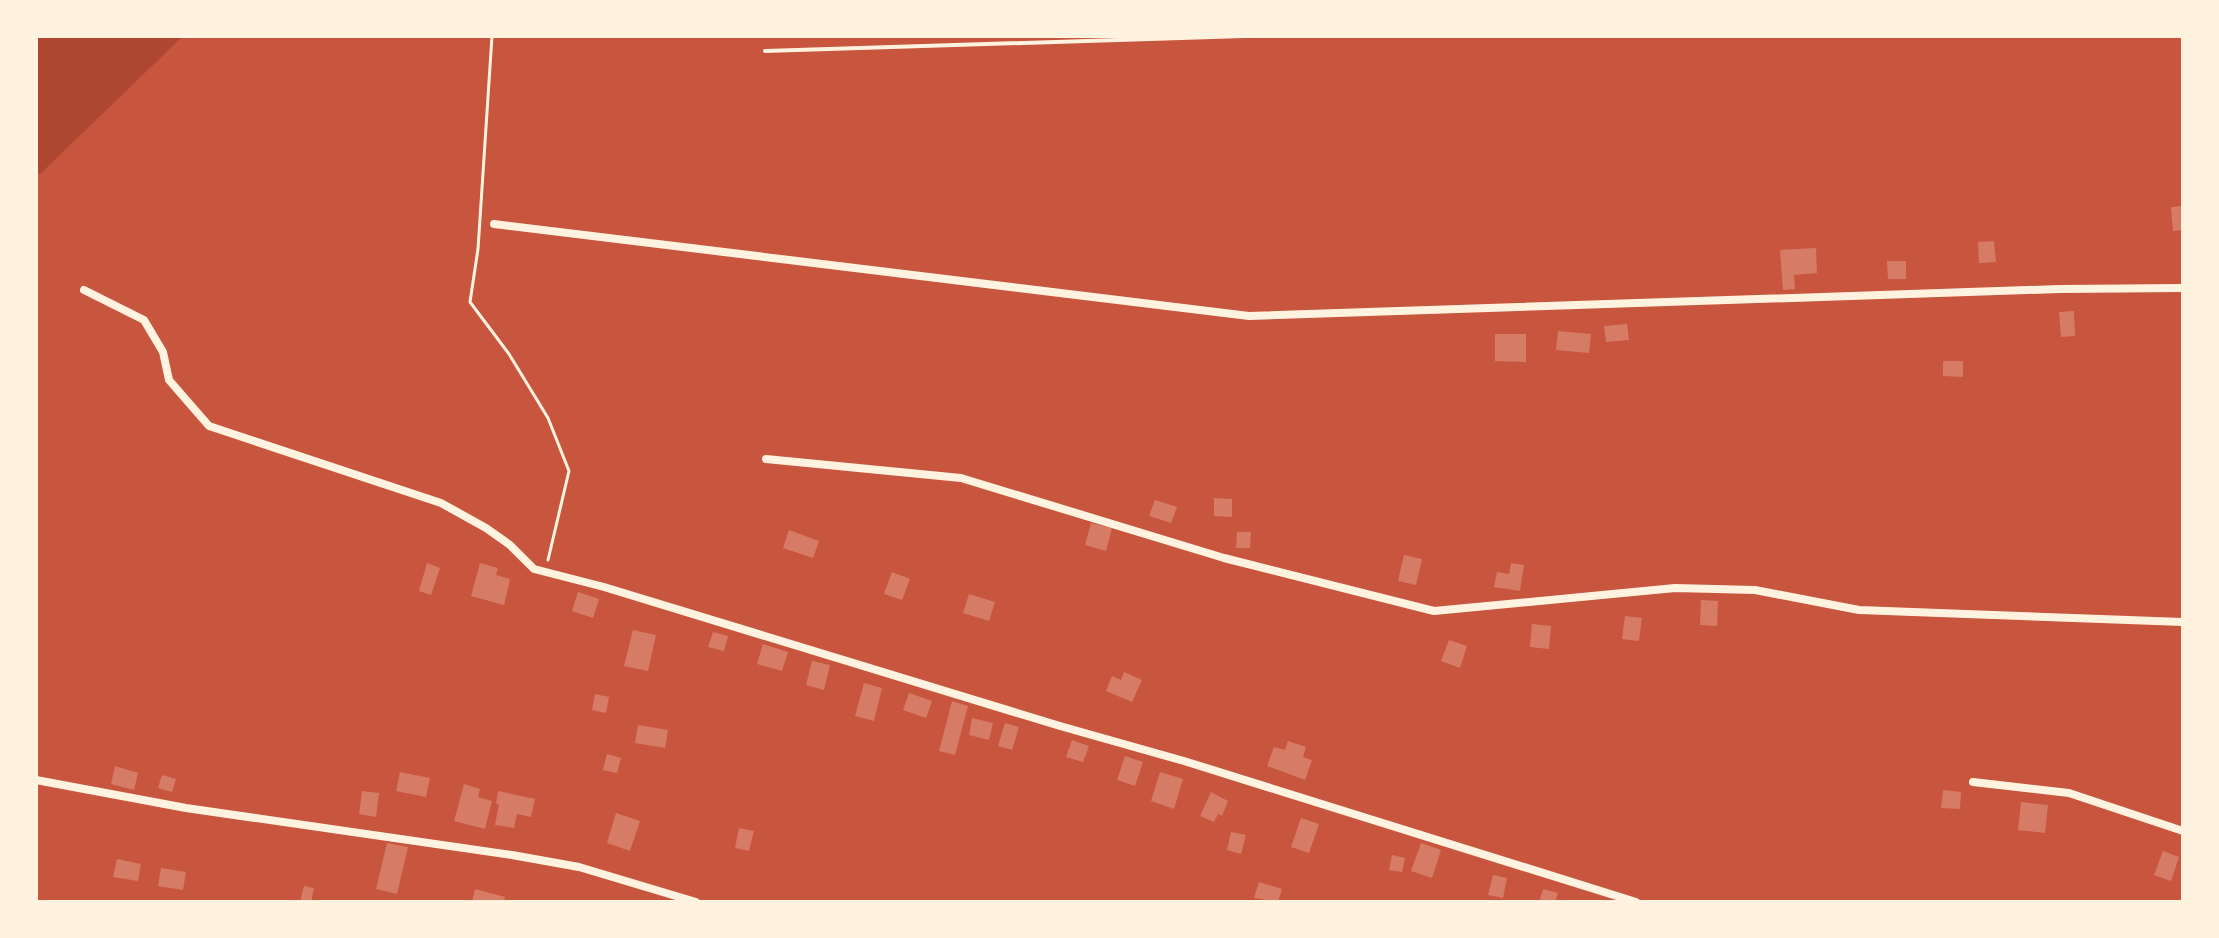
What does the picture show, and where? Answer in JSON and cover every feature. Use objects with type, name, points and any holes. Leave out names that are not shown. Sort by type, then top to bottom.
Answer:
[{"type":"street","points":[[494,224],[1249,316],[2060,289],[2183,288]]},
{"type":"street","points":[[84,290],[144,320],[163,352],[169,380],[209,426],[441,503],[498,537],[534,569],[604,587],[1184,761],[1636,902]]},
{"type":"street","points":[[766,459],[961,478],[1224,558],[1434,611],[1675,588],[1755,590],[1859,610],[2183,622]]},
{"type":"street","points":[[36,780],[155,803],[579,867],[696,902]]},
{"type":"street","points":[[1973,782],[2069,793],[2183,831]]},
{"type":"lane","points":[[765,51],[1244,36]]},
{"type":"path","points":[[492,36],[478,249],[470,302],[509,354],[548,418],[569,471],[545,572]]},
{"type":"shaded area","points":[[36,36],[183,36],[40,174],[36,172]]},
{"type":"building","points":[[2183,206],[2183,230],[2173,231],[2171,207]]},
{"type":"building","points":[[1994,241],[1996,262],[1979,263],[1978,242]]},
{"type":"building","points":[[1816,248],[1817,273],[1794,275],[1795,289],[1783,290],[1780,250]]},
{"type":"building","points":[[1887,261],[1906,261],[1906,279],[1888,279]]},
{"type":"building","points":[[2074,311],[2075,336],[2061,337],[2059,312]]},
{"type":"building","points":[[1627,324],[1629,340],[1606,342],[1604,326]]},
{"type":"building","points":[[1558,331],[1591,334],[1589,353],[1556,350]]},
{"type":"building","points":[[1495,334],[1526,334],[1526,362],[1495,361]]},
{"type":"building","points":[[1943,361],[1963,361],[1963,377],[1943,376]]},
{"type":"building","points":[[1214,498],[1232,499],[1232,517],[1214,516]]},
{"type":"building","points":[[1155,500],[1177,507],[1171,523],[1149,516]]},
{"type":"building","points":[[1091,523],[1112,528],[1106,551],[1085,545]]},
{"type":"building","points":[[789,530],[819,541],[813,558],[783,548]]},
{"type":"building","points":[[1237,532],[1251,532],[1250,548],[1236,548]]},
{"type":"building","points":[[1404,555],[1422,559],[1416,585],[1398,581]]},
{"type":"building","points":[[427,563],[440,568],[431,595],[419,591]]},
{"type":"building","points":[[480,563],[498,568],[496,575],[510,579],[504,605],[471,596]]},
{"type":"building","points":[[1511,563],[1524,565],[1520,591],[1494,587],[1497,572],[1509,574]]},
{"type":"building","points":[[892,572],[910,579],[902,600],[884,594]]},
{"type":"building","points":[[578,592],[599,599],[593,618],[572,611]]},
{"type":"building","points":[[969,594],[995,602],[989,621],[963,613]]},
{"type":"building","points":[[1701,600],[1718,601],[1717,626],[1700,625]]},
{"type":"building","points":[[1625,616],[1642,618],[1639,641],[1622,639]]},
{"type":"building","points":[[1532,624],[1551,626],[1549,649],[1530,647]]},
{"type":"building","points":[[633,630],[656,635],[648,671],[624,666]]},
{"type":"building","points":[[713,632],[728,636],[724,651],[708,647]]},
{"type":"building","points":[[1449,640],[1467,646],[1460,668],[1441,661]]},
{"type":"building","points":[[763,644],[788,652],[782,671],[757,664]]},
{"type":"building","points":[[812,661],[830,665],[824,690],[806,685]]},
{"type":"building","points":[[1124,672],[1142,680],[1132,702],[1106,691],[1112,676],[1121,680]]},
{"type":"building","points":[[864,683],[882,688],[874,721],[855,716]]},
{"type":"building","points":[[909,693],[932,701],[926,718],[903,710]]},
{"type":"building","points":[[595,694],[609,697],[606,713],[592,710]]},
{"type":"building","points":[[952,701],[968,706],[955,755],[939,751]]},
{"type":"building","points":[[972,718],[993,723],[989,740],[969,735]]},
{"type":"building","points":[[1005,723],[1019,727],[1012,750],[998,746]]},
{"type":"building","points":[[638,725],[668,730],[665,748],[635,743]]},
{"type":"building","points":[[1072,740],[1089,746],[1083,762],[1066,757]]},
{"type":"building","points":[[1288,741],[1306,747],[1303,757],[1312,760],[1305,780],[1267,766],[1274,747],[1285,750]]},
{"type":"building","points":[[607,754],[621,758],[617,773],[603,770]]},
{"type":"building","points":[[1125,756],[1143,762],[1135,786],[1117,780]]},
{"type":"building","points":[[115,766],[138,773],[134,790],[111,784]]},
{"type":"building","points":[[400,772],[430,778],[426,797],[396,791]]},
{"type":"building","points":[[1160,772],[1183,779],[1174,809],[1151,801]]},
{"type":"building","points":[[162,775],[176,779],[172,792],[158,788]]},
{"type":"building","points":[[464,784],[480,789],[478,797],[492,801],[485,829],[454,821]]},
{"type":"building","points":[[1943,790],[1961,792],[1960,809],[1941,808]]},
{"type":"building","points":[[362,791],[379,793],[376,817],[359,814]]},
{"type":"building","points":[[498,791],[535,799],[531,817],[517,814],[514,828],[495,825]]},
{"type":"building","points":[[1211,792],[1228,801],[1222,816],[1218,814],[1214,822],[1200,816]]},
{"type":"building","points":[[2021,802],[2048,805],[2045,833],[2018,830]]},
{"type":"building","points":[[616,813],[640,821],[630,851],[607,843]]},
{"type":"building","points":[[1301,818],[1319,824],[1309,853],[1291,847]]},
{"type":"building","points":[[739,828],[754,831],[749,851],[735,848]]},
{"type":"building","points":[[1231,832],[1246,835],[1241,854],[1227,850]]},
{"type":"building","points":[[387,843],[408,847],[397,894],[376,889]]},
{"type":"building","points":[[1421,843],[1441,850],[1432,878],[1411,871]]},
{"type":"building","points":[[2163,851],[2179,857],[2171,881],[2154,875]]},
{"type":"building","points":[[1392,855],[1405,858],[1402,872],[1389,870]]},
{"type":"building","points":[[117,859],[141,864],[138,881],[113,877]]},
{"type":"building","points":[[161,868],[186,872],[183,890],[158,886]]},
{"type":"building","points":[[1493,875],[1507,878],[1503,898],[1488,895]]},
{"type":"building","points":[[1259,882],[1282,889],[1278,902],[1254,898]]},
{"type":"building","points":[[304,886],[314,888],[311,902],[300,902]]},
{"type":"building","points":[[475,889],[505,897],[504,902],[472,902]]},
{"type":"building","points":[[1543,889],[1558,893],[1555,902],[1539,902]]}]
